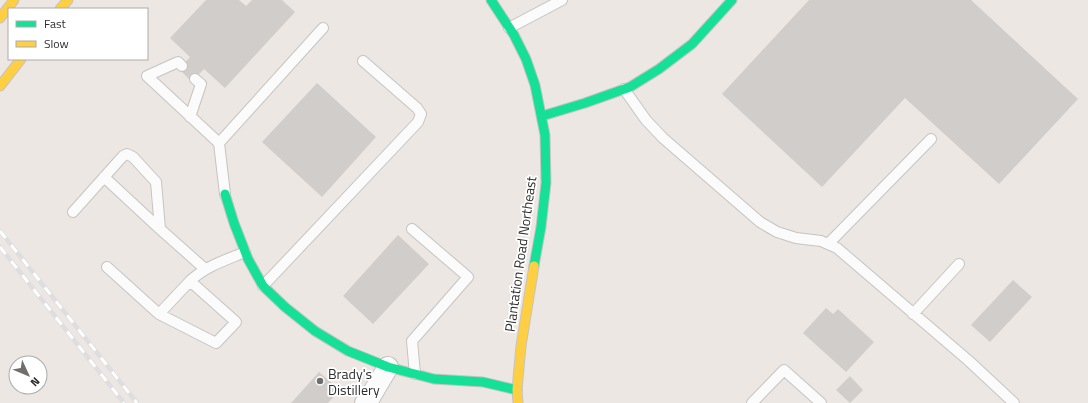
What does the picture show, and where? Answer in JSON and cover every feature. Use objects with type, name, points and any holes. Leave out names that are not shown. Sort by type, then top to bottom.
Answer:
[{"type":"main road","points":[[0,18],[14,0]]},
{"type":"main road","points":[[61,8],[68,0]]},
{"type":"main road","name":"Plantation Road Northeast","points":[[492,0],[510,28],[526,59],[535,85],[545,135],[546,183],[541,227],[522,346],[517,390],[518,403]]},
{"type":"main road","points":[[542,116],[624,89],[659,69],[692,44],[732,0]]},
{"type":"main road","points":[[0,86],[20,60]]},
{"type":"main road","points":[[225,194],[234,223],[246,252],[263,286],[285,307],[315,331],[348,351],[388,367],[434,379],[483,382],[517,390]]},
{"type":"street","points":[[365,403],[369,399],[388,367]]},
{"type":"lane","points":[[510,28],[562,0]]},
{"type":"lane","points":[[219,143],[324,28]]},
{"type":"lane","points":[[263,286],[418,122],[421,114],[417,108],[363,61]]},
{"type":"lane","points":[[182,66],[178,62],[147,76],[219,143],[225,194]]},
{"type":"lane","points":[[190,117],[201,84],[195,79]]},
{"type":"lane","points":[[624,89],[646,120],[662,138],[760,222],[777,232],[796,238],[821,241],[837,248],[968,361],[1014,403]]},
{"type":"lane","points":[[828,244],[931,139]]},
{"type":"lane","points":[[73,212],[104,177],[124,156],[128,154],[133,157],[156,182],[160,229]]},
{"type":"lane","points":[[104,177],[205,269]]},
{"type":"lane","points":[[412,229],[468,277],[412,341],[415,374]]},
{"type":"lane","points":[[159,314],[198,273],[246,252]]},
{"type":"lane","points":[[913,314],[959,264]]},
{"type":"lane","points":[[107,267],[159,314],[216,343],[236,322],[190,281]]},
{"type":"lane","points":[[752,403],[784,370],[822,403]]},
{"type":"building","points":[[206,0],[239,0],[246,6],[252,0],[282,0],[295,12],[225,88],[204,69],[192,82],[179,69],[190,57],[170,38]]},
{"type":"building","points":[[809,0],[971,0],[1078,99],[999,184],[905,98],[822,187],[722,94]]},
{"type":"building","points":[[317,83],[376,137],[322,197],[262,142]]},
{"type":"building","points":[[398,235],[429,264],[373,324],[343,296]]},
{"type":"building","points":[[1013,280],[1032,297],[990,342],[971,325]]},
{"type":"building","points":[[826,308],[833,314],[838,309],[874,342],[846,372],[803,333]]},
{"type":"building","name":"Brady's Distillery","points":[[319,372],[340,390],[328,403],[291,403]]},
{"type":"building","points":[[850,376],[863,390],[850,403],[836,390]]},
{"type":"railway","points":[[0,231],[137,403]]},
{"type":"railway","points":[[0,247],[124,403]]},
{"type":"traffic: fast","points":[[491,0],[514,35],[526,59],[535,85],[545,135],[546,183],[541,227],[534,266]]},
{"type":"traffic: fast","points":[[542,116],[630,87],[659,69],[692,44],[732,0]]},
{"type":"traffic: fast","points":[[225,194],[248,259],[263,286],[285,307],[315,331],[348,351],[388,367],[434,379],[483,382],[517,390]]},
{"type":"traffic: slow","points":[[0,18],[14,0]]},
{"type":"traffic: slow","points":[[61,8],[68,0]]},
{"type":"traffic: slow","points":[[0,86],[20,60]]},
{"type":"traffic: slow","points":[[518,403],[517,390],[521,346],[534,266]]},
{"type":"place","name":"Brady's Distillery","points":[[320,381]]}]
